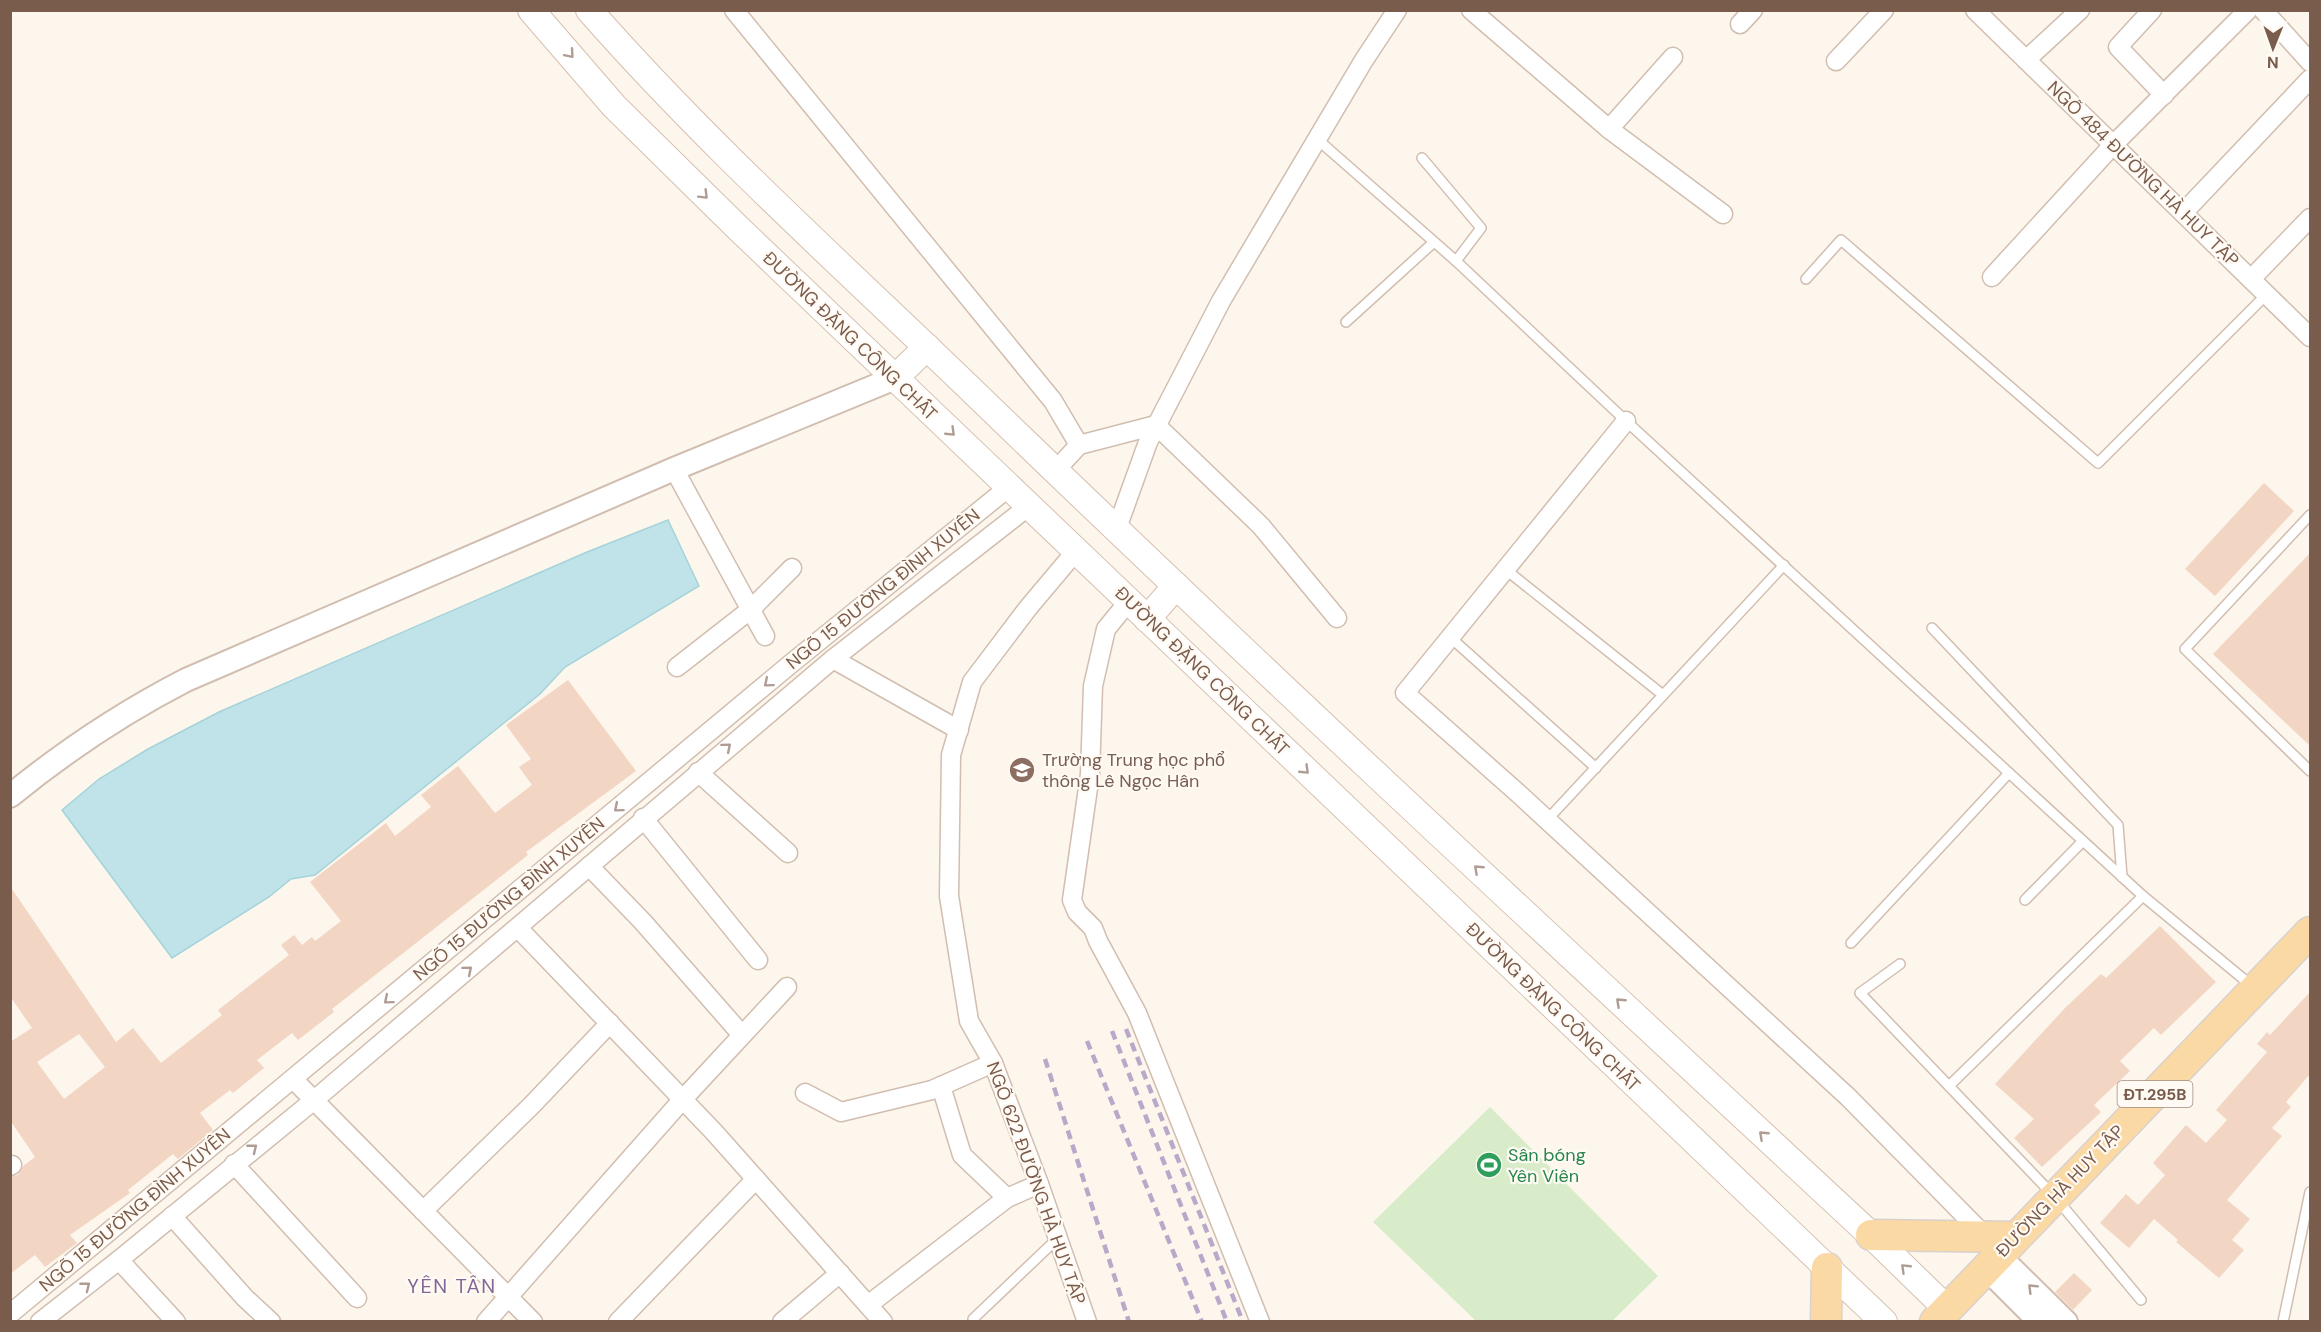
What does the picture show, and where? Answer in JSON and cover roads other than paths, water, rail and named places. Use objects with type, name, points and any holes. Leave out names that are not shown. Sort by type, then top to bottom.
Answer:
[{"type":"main road","name":"ĐƯỜNG ĐẶNG CÔNG CHẤT","points":[[531,10],[614,106],[738,228],[1884,1322]]},
{"type":"main road","points":[[589,10],[645,74],[714,144],[1116,531],[1871,1235],[1941,1315]]},
{"type":"main road","points":[[895,378],[927,347]]},
{"type":"main road","points":[[1147,619],[1176,586]]},
{"type":"main road","name":"ĐƯỜNG HÀ HUY TẬP","points":[[1941,1315],[1996,1249],[2055,1197],[2310,932]]},
{"type":"main road","points":[[1871,1235],[1996,1249]]},
{"type":"main road","points":[[1826,1322],[1827,1268]]},
{"type":"street","points":[[734,10],[1053,401],[1079,446]]},
{"type":"street","points":[[1116,531],[1148,442],[1221,301],[1364,60],[1397,10]]},
{"type":"street","points":[[1471,10],[1609,129],[1723,214]]},
{"type":"street","points":[[1740,24],[1753,10]]},
{"type":"street","points":[[1836,61],[1884,10]]},
{"type":"street","name":"NGÕ 484 ĐƯỜNG HÀ HUY TẬP","points":[[1975,10],[2310,337]]},
{"type":"street","points":[[2026,60],[2080,10]]},
{"type":"street","points":[[2152,10],[2118,47],[2164,95]]},
{"type":"street","points":[[1992,277],[2114,145],[2248,10]]},
{"type":"street","points":[[2263,10],[2310,62]]},
{"type":"street","points":[[1609,129],[1673,57]]},
{"type":"street","points":[[2183,213],[2310,79]]},
{"type":"street","points":[[2251,279],[2310,218]]},
{"type":"street","points":[[10,796],[87,737],[186,680],[674,469],[895,378]]},
{"type":"street","points":[[1626,421],[1405,693],[1547,820],[1848,1097],[2066,1322]]},
{"type":"street","points":[[1055,471],[1079,446],[1156,425]]},
{"type":"street","points":[[1156,425],[1261,526],[1337,618]]},
{"type":"street","points":[[674,469],[765,636]]},
{"type":"street","name":"NGÕ 15 ĐƯỜNG ĐÌNH XUYÊN","points":[[10,1314],[793,662],[1009,487]]},
{"type":"street","name":"NGÕ 15 ĐƯỜNG ĐÌNH XUYÊN","points":[[40,1322],[313,1101],[833,659],[1029,506]]},
{"type":"street","name":"NGÕ 622 ĐƯỜNG HÀ HUY TẬP","points":[[1076,551],[1028,608],[972,682],[951,755],[949,896],[969,1021],[993,1063],[1039,1184],[1087,1322]]},
{"type":"street","points":[[676,667],[750,610],[792,568]]},
{"type":"street","points":[[1129,601],[1106,629],[1094,686],[1090,774],[1072,900],[1077,912],[1093,928],[1137,1013],[1260,1322]]},
{"type":"street","points":[[833,659],[958,730]]},
{"type":"street","points":[[698,772],[788,853]]},
{"type":"street","points":[[649,782],[664,801]]},
{"type":"street","points":[[643,819],[758,960]]},
{"type":"street","points":[[589,866],[643,922],[742,1035]]},
{"type":"street","points":[[518,928],[683,1099],[883,1322]]},
{"type":"street","points":[[486,1322],[683,1099],[787,987]]},
{"type":"street","points":[[423,1211],[531,1106],[610,1023]]},
{"type":"street","points":[[805,1093],[841,1113],[941,1086],[993,1063]]},
{"type":"street","points":[[293,1078],[313,1101],[532,1322]]},
{"type":"street","points":[[941,1086],[962,1155],[1007,1198]]},
{"type":"street","points":[[234,1164],[357,1298]]},
{"type":"street","points":[[618,1322],[756,1179]]},
{"type":"street","points":[[868,1305],[1007,1198],[1039,1184]]},
{"type":"street","points":[[172,1216],[245,1298],[271,1322]]},
{"type":"street","points":[[1996,1249],[2040,1322]]},
{"type":"street","points":[[119,1260],[176,1322]]},
{"type":"street","points":[[782,1322],[840,1273]]},
{"type":"lane","points":[[1317,140],[1456,261],[1626,421],[2143,897],[2256,989]]},
{"type":"lane","points":[[1422,158],[1481,228],[1456,261]]},
{"type":"lane","points":[[1806,279],[1841,240],[2098,463],[2267,294]]},
{"type":"lane","points":[[1346,322],[1434,242]]},
{"type":"lane","points":[[2310,515],[2185,649],[2310,771]]},
{"type":"lane","points":[[1547,820],[1784,565]]},
{"type":"lane","points":[[1505,569],[1663,695]]},
{"type":"lane","points":[[1932,628],[2118,825],[2122,877]]},
{"type":"lane","points":[[1450,637],[1596,768]]},
{"type":"lane","points":[[1851,943],[2009,773]]},
{"type":"lane","points":[[2025,900],[2083,841]]},
{"type":"lane","points":[[1949,1086],[2143,897]]},
{"type":"lane","points":[[1900,964],[1860,993],[2055,1197],[2141,1300]]},
{"type":"lane","points":[[2283,1322],[2310,1192]]},
{"type":"lane","points":[[973,1319],[1058,1238]]},
{"type":"water","points":[[668,520],[699,586],[565,667],[540,694],[315,875],[291,879],[269,897],[172,958],[62,810],[99,779],[148,749],[219,712],[587,552]]},
{"type":"railway","points":[[1126,1029],[1243,1322]]},
{"type":"railway","points":[[1112,1031],[1227,1322]]},
{"type":"railway","points":[[1087,1041],[1202,1322]]},
{"type":"railway","points":[[1045,1059],[1129,1322]]},
{"type":"place","name":"Trường Trung học phổ thông Lê Ngọc Hân","points":[[1022,770]]},
{"type":"place","name":"Sân bóng Yên Viên","points":[[1489,1165]]},
{"type":"district","name":"YÊN TÂN","points":[[452,1286]]}]
